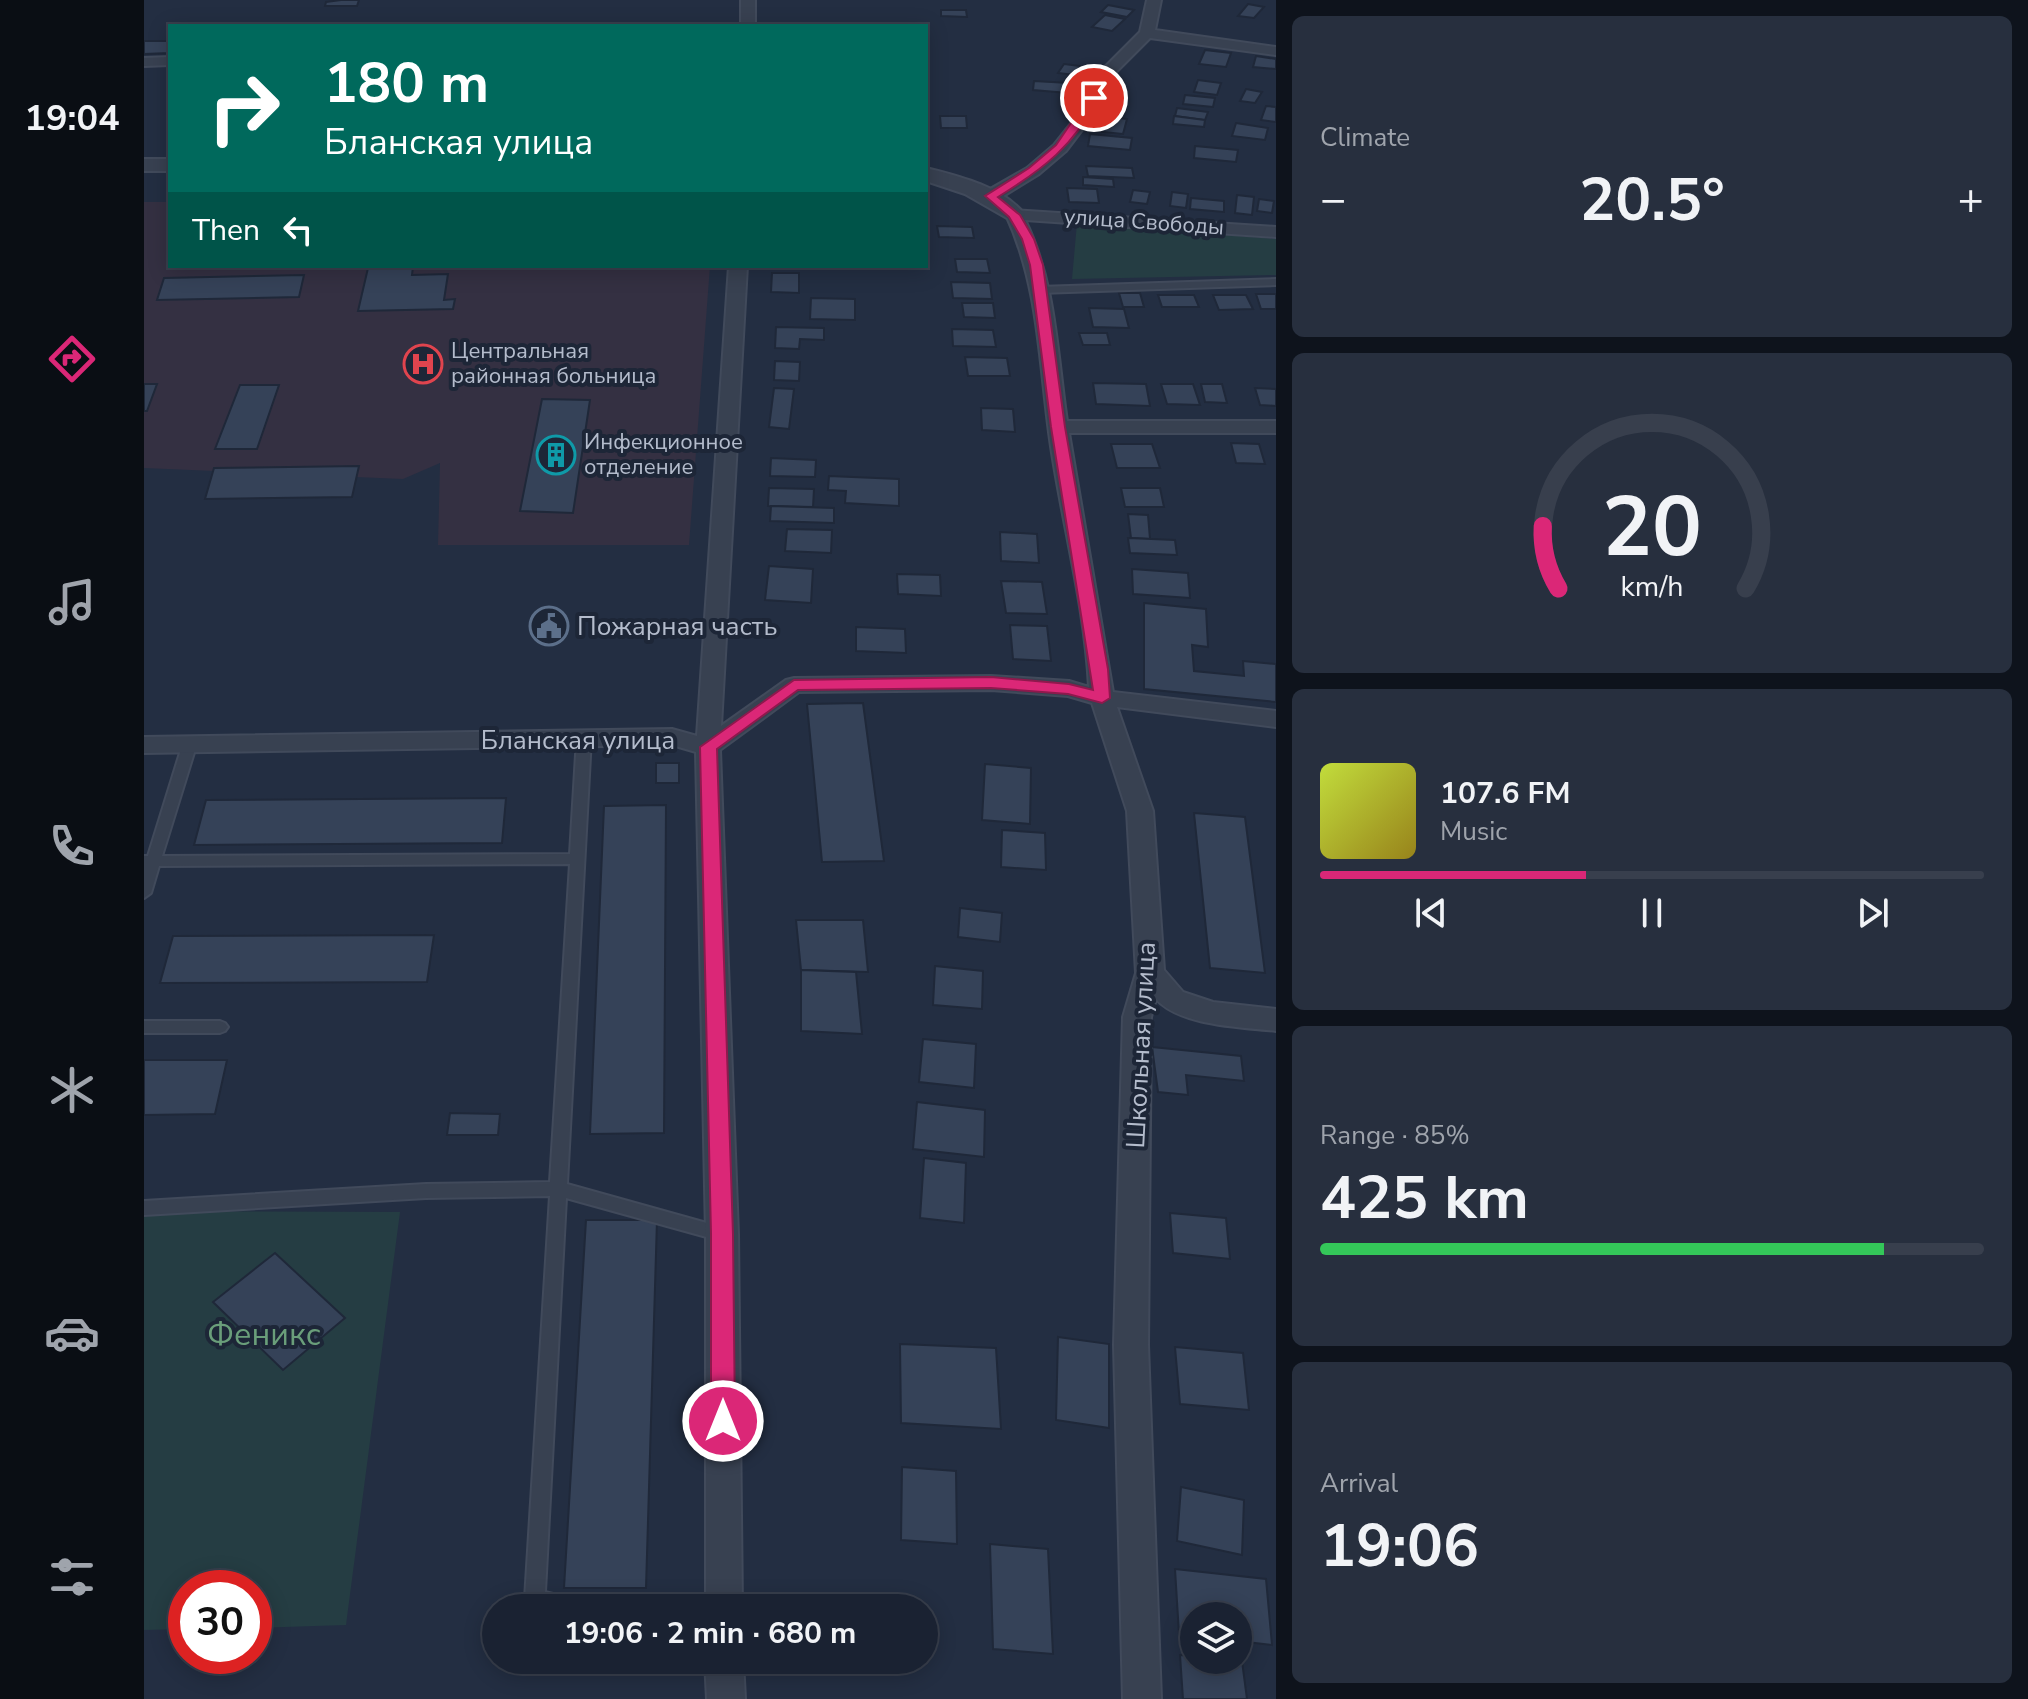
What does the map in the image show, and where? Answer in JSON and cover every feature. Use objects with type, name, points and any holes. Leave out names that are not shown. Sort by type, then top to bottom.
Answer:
[{"type":"street","points":[[748,0],[748,24]]},
{"type":"street","points":[[991,196],[1033,171],[1060,148],[1080,122],[1107,73],[1147,33],[1154,0]]},
{"type":"street","points":[[1147,33],[1276,51]]},
{"type":"street","points":[[144,62],[168,61]]},
{"type":"street","points":[[144,165],[168,165]]},
{"type":"street","points":[[928,175],[991,196],[1014,215]]},
{"type":"street","name":"улица Свободы","points":[[1014,215],[1276,232]]},
{"type":"street","name":"Школьная улица","points":[[1014,215],[1028,239],[1036,265],[1058,427],[1100,669],[1102,698],[1140,811],[1150,973],[1137,1017],[1131,1345],[1142,1699]]},
{"type":"street","points":[[724,1594],[722,1234],[708,747],[738,268]]},
{"type":"street","points":[[1058,427],[1276,427]]},
{"type":"street","name":"Бланская улица","points":[[144,745],[672,737],[708,747],[794,685],[991,683],[1069,689],[1102,698],[1276,719]]},
{"type":"street","points":[[1150,973],[1173,999],[1211,1013],[1276,1020]]},
{"type":"lane","points":[[1039,290],[1276,282]]},
{"type":"lane","points":[[535,1594],[584,738]]},
{"type":"lane","points":[[144,893],[149,861],[190,743]]},
{"type":"lane","points":[[149,861],[578,859]]},
{"type":"lane","points":[[144,1027],[220,1027]]},
{"type":"lane","points":[[144,1208],[426,1191],[559,1189],[722,1234]]},
{"type":"shaded area","name":"Центральная районная больница","points":[[144,202],[168,202],[168,268],[710,268],[689,545],[438,545],[440,463],[403,479],[144,468]]},
{"type":"green space","points":[[1077,223],[1276,239],[1276,275],[1072,279]]},
{"type":"green space","name":"Феникс","points":[[144,1211],[400,1212],[346,1625],[272,1627],[272,1570],[168,1570],[168,1629],[144,1630]]},
{"type":"building","points":[[359,0],[357,6],[325,6],[326,2]]},
{"type":"building","points":[[1248,4],[1264,7],[1254,18],[1238,16]]},
{"type":"building","points":[[1108,5],[1134,10],[1127,17],[1101,12]]},
{"type":"building","points":[[941,10],[966,10],[967,17],[941,16]]},
{"type":"building","points":[[1105,15],[1125,19],[1112,31],[1092,27]]},
{"type":"building","points":[[144,41],[168,41],[168,53],[144,54]]},
{"type":"building","points":[[1205,50],[1231,53],[1226,67],[1199,64]]},
{"type":"building","points":[[1256,56],[1276,59],[1276,69],[1253,67]]},
{"type":"building","points":[[1064,64],[1080,66],[1075,75],[1058,73]]},
{"type":"building","points":[[1198,80],[1221,83],[1217,95],[1194,92]]},
{"type":"building","points":[[1034,81],[1069,83],[1068,93],[1033,90]]},
{"type":"building","points":[[1246,89],[1262,92],[1255,103],[1240,101]]},
{"type":"building","points":[[1101,90],[1126,94],[1121,101],[1096,97]]},
{"type":"building","points":[[1185,95],[1215,98],[1213,107],[1183,104]]},
{"type":"building","points":[[1266,106],[1276,107],[1276,122],[1261,120]]},
{"type":"building","points":[[1177,108],[1208,112],[1205,120],[1175,116]]},
{"type":"building","points":[[1088,114],[1127,119],[1123,134],[1083,130]]},
{"type":"building","points":[[940,116],[966,116],[967,128],[941,128]]},
{"type":"building","points":[[1174,116],[1205,120],[1204,127],[1173,124]]},
{"type":"building","points":[[1236,123],[1268,128],[1265,140],[1232,136]]},
{"type":"building","points":[[1090,134],[1132,138],[1130,150],[1088,146]]},
{"type":"building","points":[[1195,146],[1238,150],[1236,162],[1194,158]]},
{"type":"building","points":[[1086,166],[1132,168],[1134,178],[1088,176]]},
{"type":"building","points":[[1083,177],[1113,179],[1114,187],[1083,185]]},
{"type":"building","points":[[1067,188],[1097,189],[1099,203],[1069,202]]},
{"type":"building","points":[[1133,190],[1150,192],[1147,204],[1130,202]]},
{"type":"building","points":[[1172,192],[1188,194],[1186,208],[1170,206]]},
{"type":"building","points":[[1237,195],[1254,197],[1252,215],[1235,213]]},
{"type":"building","points":[[1191,198],[1224,201],[1224,212],[1190,209]]},
{"type":"building","points":[[1259,199],[1274,201],[1272,213],[1257,211]]},
{"type":"building","points":[[937,226],[972,227],[974,238],[939,237]]},
{"type":"building","points":[[955,259],[987,259],[990,273],[957,272]]},
{"type":"building","points":[[368,268],[413,268],[412,275],[448,274],[444,300],[455,299],[453,309],[358,311]]},
{"type":"building","points":[[772,273],[799,273],[799,293],[771,292]]},
{"type":"building","points":[[304,275],[299,297],[157,300],[164,278]]},
{"type":"building","points":[[951,282],[990,283],[992,299],[953,298]]},
{"type":"building","points":[[1119,293],[1140,293],[1144,307],[1123,307]]},
{"type":"building","points":[[1256,294],[1276,294],[1276,309],[1261,309]]},
{"type":"building","points":[[1158,295],[1194,295],[1199,307],[1162,307]]},
{"type":"building","points":[[1213,295],[1246,295],[1253,309],[1219,310]]},
{"type":"building","points":[[811,298],[855,299],[855,320],[810,319]]},
{"type":"building","points":[[962,303],[993,303],[995,318],[964,317]]},
{"type":"building","points":[[1089,308],[1124,309],[1129,328],[1093,327]]},
{"type":"building","points":[[776,327],[824,328],[824,340],[800,339],[799,349],[775,348]]},
{"type":"building","points":[[952,329],[993,330],[996,347],[953,346]]},
{"type":"building","points":[[1079,333],[1107,333],[1110,345],[1083,345]]},
{"type":"building","points":[[965,357],[1007,358],[1010,376],[968,376]]},
{"type":"building","points":[[775,361],[800,362],[799,381],[774,380]]},
{"type":"building","points":[[1093,383],[1146,384],[1150,406],[1096,404]]},
{"type":"building","points":[[144,384],[157,384],[147,411],[144,411]]},
{"type":"building","points":[[1161,384],[1193,384],[1200,405],[1167,404]]},
{"type":"building","points":[[1201,384],[1222,384],[1227,403],[1205,402]]},
{"type":"building","points":[[240,385],[279,385],[257,449],[215,449]]},
{"type":"building","points":[[774,388],[794,389],[789,429],[769,427]]},
{"type":"building","points":[[1255,388],[1276,389],[1276,406],[1260,405]]},
{"type":"building","name":"Инфекционное отделение","points":[[542,399],[590,400],[573,513],[520,511]]},
{"type":"building","points":[[981,408],[1013,409],[1015,432],[982,430]]},
{"type":"building","points":[[1231,443],[1259,444],[1265,464],[1236,463]]},
{"type":"building","points":[[1111,444],[1152,444],[1160,468],[1117,468]]},
{"type":"building","points":[[771,458],[816,460],[815,477],[770,476]]},
{"type":"building","points":[[359,466],[352,497],[205,499],[214,468]]},
{"type":"building","points":[[829,476],[899,479],[899,506],[845,503],[846,491],[828,490]]},
{"type":"building","points":[[769,488],[814,489],[813,507],[768,506]]},
{"type":"building","points":[[1121,488],[1160,488],[1164,507],[1125,507]]},
{"type":"building","points":[[771,506],[834,508],[834,523],[770,521]]},
{"type":"building","points":[[1128,514],[1148,515],[1150,539],[1131,538]]},
{"type":"building","points":[[787,529],[832,530],[831,553],[785,551]]},
{"type":"building","points":[[1000,532],[1037,534],[1039,563],[1001,561]]},
{"type":"building","points":[[1128,538],[1175,540],[1177,555],[1130,553]]},
{"type":"building","points":[[769,566],[813,569],[811,603],[765,600]]},
{"type":"building","points":[[1132,569],[1188,573],[1190,598],[1133,594]]},
{"type":"building","points":[[897,574],[940,575],[941,596],[898,594]]},
{"type":"building","points":[[1001,581],[1042,582],[1047,614],[1006,613]]},
{"type":"building","points":[[1144,603],[1206,609],[1208,647],[1192,645],[1194,671],[1244,676],[1243,661],[1276,664],[1276,702],[1144,689]]},
{"type":"building","points":[[1010,625],[1047,626],[1051,661],[1013,659]]},
{"type":"building","points":[[856,627],[905,629],[906,653],[856,651]]},
{"type":"building","points":[[863,703],[884,861],[822,862],[807,704]]},
{"type":"building","points":[[656,763],[679,763],[679,783],[656,783]]},
{"type":"building","points":[[985,764],[1031,768],[1030,824],[982,820]]},
{"type":"building","points":[[506,798],[502,843],[194,845],[206,800]]},
{"type":"building","points":[[666,805],[664,1133],[590,1134],[604,806]]},
{"type":"building","points":[[1194,813],[1245,817],[1265,973],[1210,968]]},
{"type":"building","points":[[1002,830],[1045,833],[1046,870],[1001,867]]},
{"type":"building","points":[[960,908],[1002,913],[1000,942],[958,937]]},
{"type":"building","points":[[796,920],[863,920],[868,972],[801,970]]},
{"type":"building","points":[[434,935],[427,982],[160,983],[173,936]]},
{"type":"building","points":[[935,966],[983,971],[982,1009],[933,1005]]},
{"type":"building","points":[[801,970],[856,972],[862,1034],[801,1031]]},
{"type":"building","points":[[923,1039],[976,1044],[974,1088],[919,1082]]},
{"type":"building","points":[[1152,1047],[1241,1056],[1244,1081],[1186,1075],[1188,1095],[1158,1092]]},
{"type":"building","points":[[144,1060],[227,1060],[215,1114],[144,1115]]},
{"type":"building","points":[[917,1102],[985,1110],[984,1157],[913,1149]]},
{"type":"building","points":[[450,1113],[500,1114],[498,1135],[447,1135]]},
{"type":"building","points":[[924,1158],[966,1163],[964,1223],[920,1218]]},
{"type":"building","points":[[1170,1213],[1226,1218],[1230,1259],[1173,1253]]},
{"type":"building","points":[[586,1220],[657,1220],[646,1588],[564,1588]]},
{"type":"building","points":[[275,1253],[345,1318],[283,1370],[213,1302]]},
{"type":"building","points":[[1058,1337],[1109,1344],[1109,1428],[1056,1420]]},
{"type":"building","points":[[900,1344],[996,1348],[1001,1429],[901,1423]]},
{"type":"building","points":[[1175,1347],[1243,1353],[1249,1410],[1180,1404]]},
{"type":"building","points":[[902,1467],[956,1471],[957,1544],[901,1540]]},
{"type":"building","points":[[1181,1487],[1244,1500],[1242,1555],[1177,1541]]},
{"type":"building","points":[[990,1544],[1048,1549],[1053,1654],[993,1649]]},
{"type":"building","points":[[1175,1569],[1266,1579],[1272,1645],[1252,1643],[1252,1602],[1180,1602],[1179,1634]]},
{"type":"building","points":[[1181,1674],[1244,1674],[1247,1699],[1183,1699]]},
{"type":"place","name":"Центральная районная больница","points":[[423,364]]},
{"type":"place","name":"Инфекционное отделение","points":[[556,455]]},
{"type":"place","name":"Пожарная часть","points":[[549,626]]},
{"type":"route","points":[[723,1421],[722,1234],[708,747],[794,685],[991,683],[1069,689],[1102,698],[1100,669],[1058,427],[1036,265],[1028,239],[1014,215],[991,196],[1033,171],[1060,148],[1094,98]]}]
